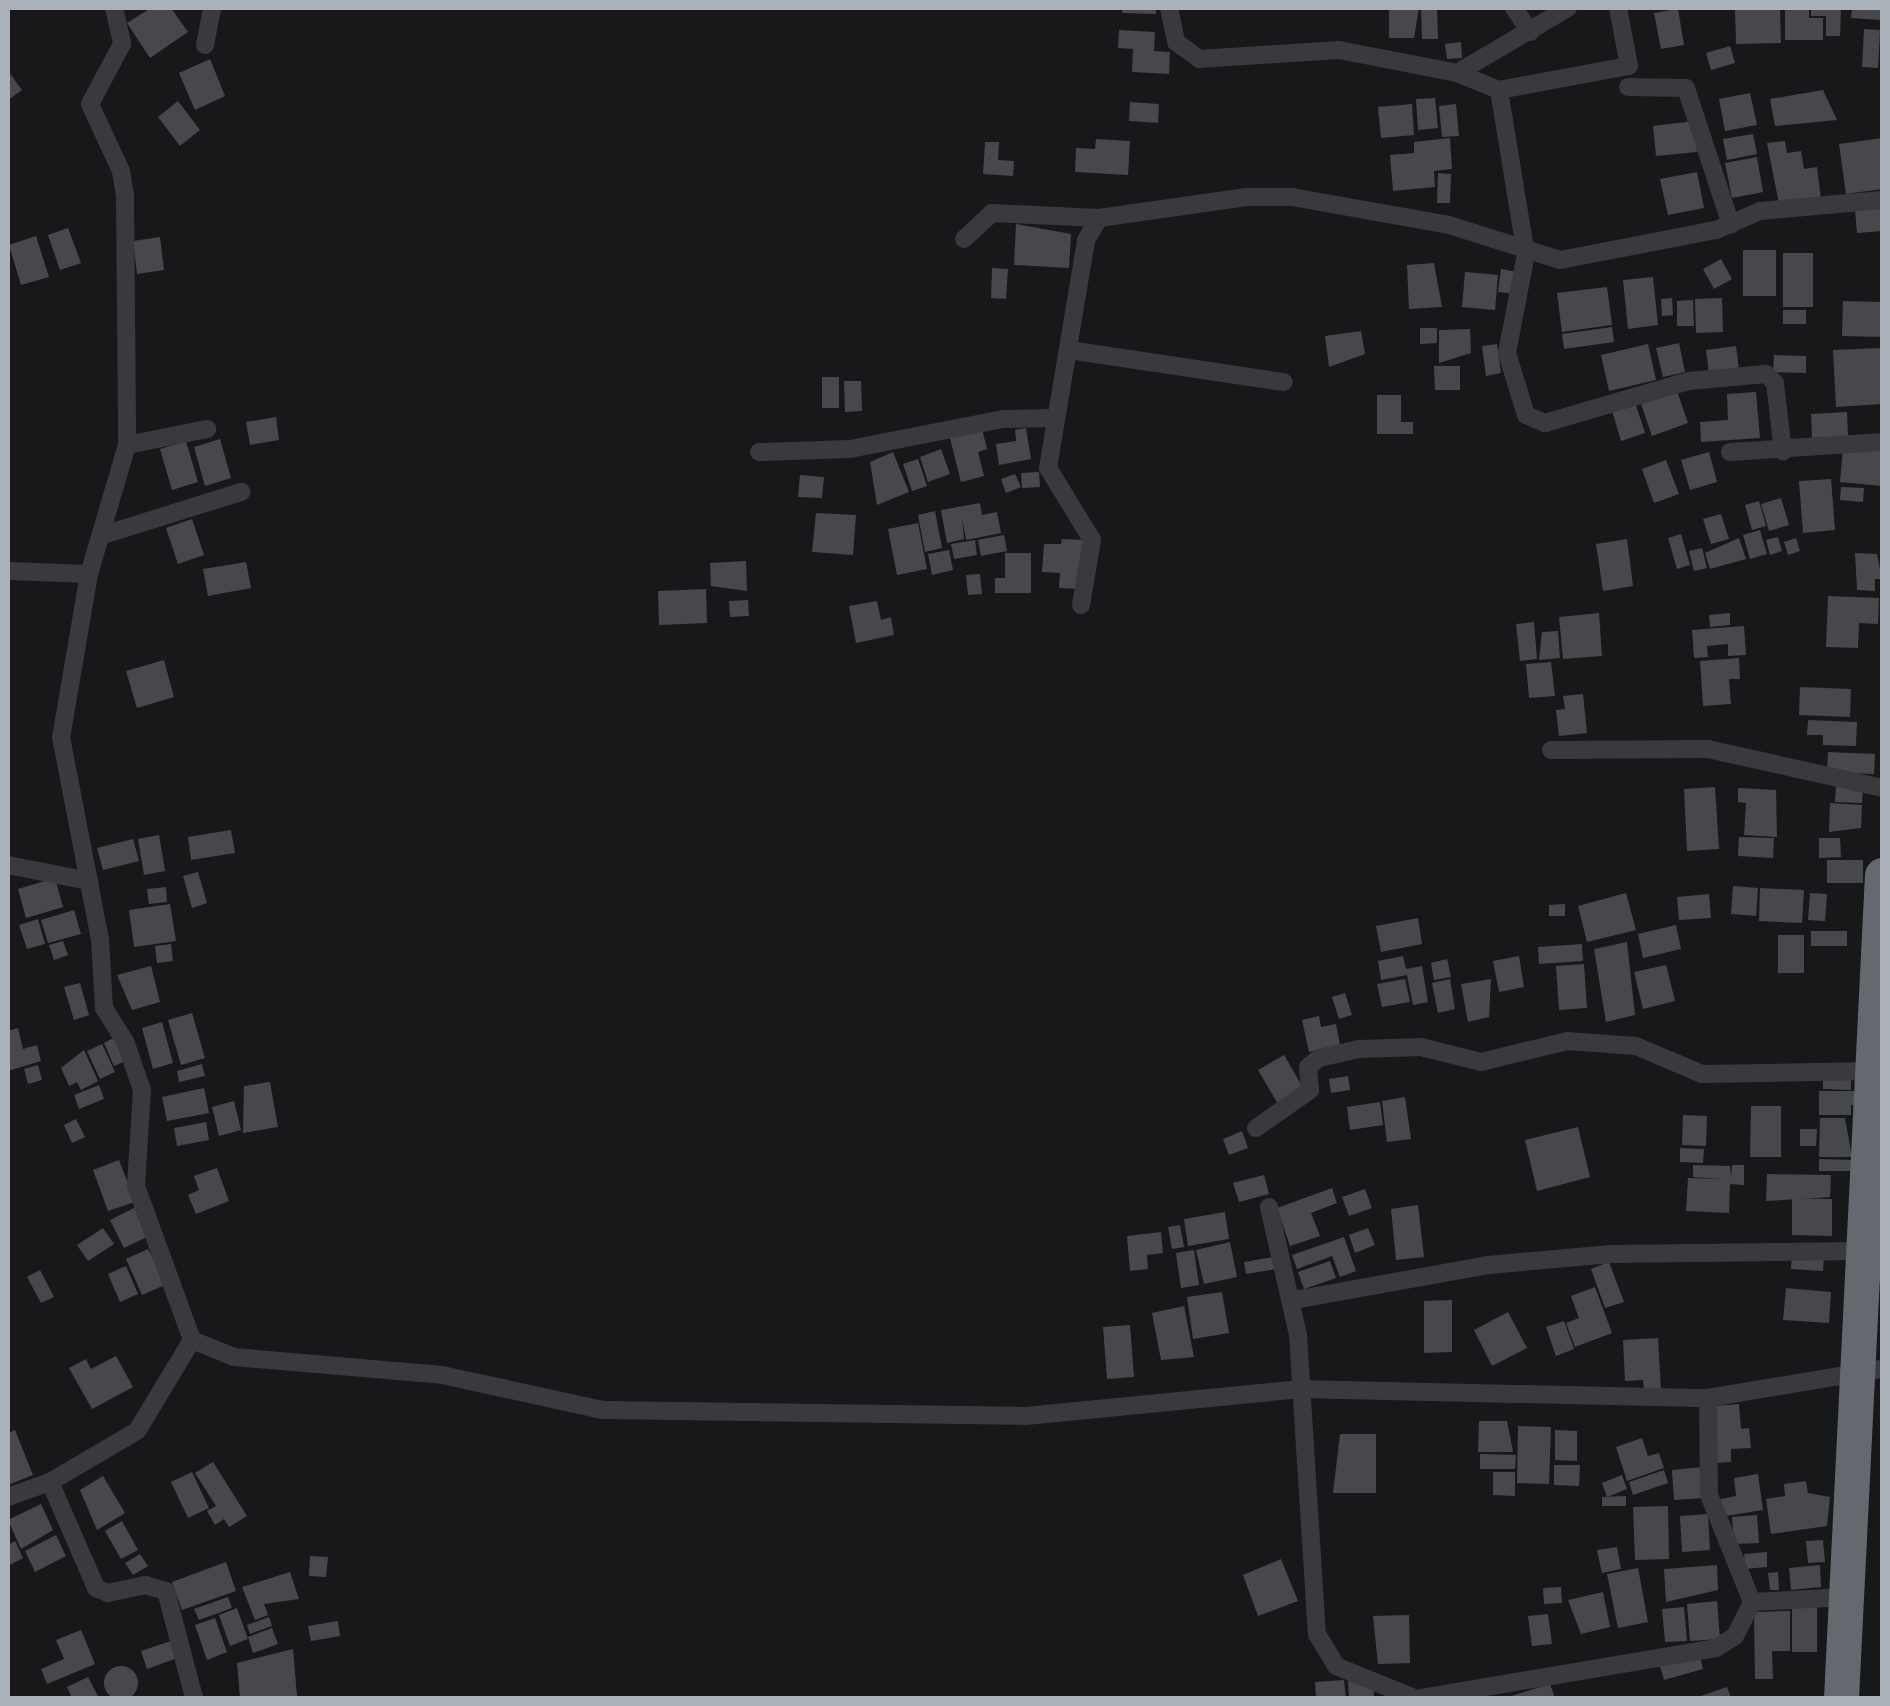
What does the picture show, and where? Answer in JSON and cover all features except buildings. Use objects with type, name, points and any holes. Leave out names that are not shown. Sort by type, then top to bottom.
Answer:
[{"type":"highway","points":[[1841,1698],[1846,1597],[1870,1371],[1859,1251],[1874,1152],[1870,1072],[1880,958],[1882,875]]},
{"type":"street","points":[[114,8],[122,44],[90,104],[122,171],[125,195],[127,445],[89,574],[62,737],[89,880],[104,1008],[126,1041],[142,1090],[136,1186],[192,1340],[234,1356],[442,1375],[604,1410],[1026,1416],[1299,1388],[1708,1398],[1870,1371]]},
{"type":"street","points":[[206,45],[212,8]]},
{"type":"street","points":[[1169,8],[1176,42],[1199,59],[1339,50],[1458,72],[1498,90],[1629,66],[1618,8]]},
{"type":"street","points":[[1514,8],[1530,32]]},
{"type":"street","points":[[1458,72],[1568,8]]},
{"type":"street","points":[[1628,87],[1686,88],[1732,225]]},
{"type":"street","points":[[1498,90],[1526,254],[1507,353],[1510,378],[1534,422],[1689,381],[1766,374],[1775,383],[1782,452]]},
{"type":"street","points":[[964,238],[992,213],[1098,218],[1292,197],[1449,226],[1526,254],[1583,258],[1732,225],[1760,211],[1882,200]]},
{"type":"street","points":[[1082,604],[1092,540],[1088,525],[1048,475],[1086,240],[1098,218]]},
{"type":"street","points":[[1068,350],[1284,382]]},
{"type":"street","points":[[759,452],[850,449],[1003,420],[1056,418]]},
{"type":"street","points":[[127,445],[207,429]]},
{"type":"street","points":[[1730,452],[1782,452],[1882,442]]},
{"type":"street","points":[[103,535],[241,492]]},
{"type":"street","points":[[8,571],[89,574]]},
{"type":"street","points":[[1551,750],[1708,749],[1882,788]]},
{"type":"street","points":[[8,865],[89,880]]},
{"type":"street","points":[[1256,1128],[1310,1090],[1308,1067],[1319,1058],[1359,1049],[1421,1047],[1481,1062],[1567,1042],[1636,1046],[1721,1076],[1870,1072]]},
{"type":"street","points":[[1269,1207],[1294,1300],[1313,1608],[1324,1655],[1417,1698],[1716,1648],[1735,1636],[1752,1602],[1710,1495],[1708,1398]]},
{"type":"street","points":[[1294,1300],[1488,1265],[1577,1257],[1859,1251]]},
{"type":"street","points":[[8,1497],[50,1482],[137,1431],[192,1340]]},
{"type":"street","points":[[50,1482],[96,1588],[108,1593],[145,1585],[166,1591],[194,1698]]},
{"type":"street","points":[[1752,1602],[1846,1597]]}]
